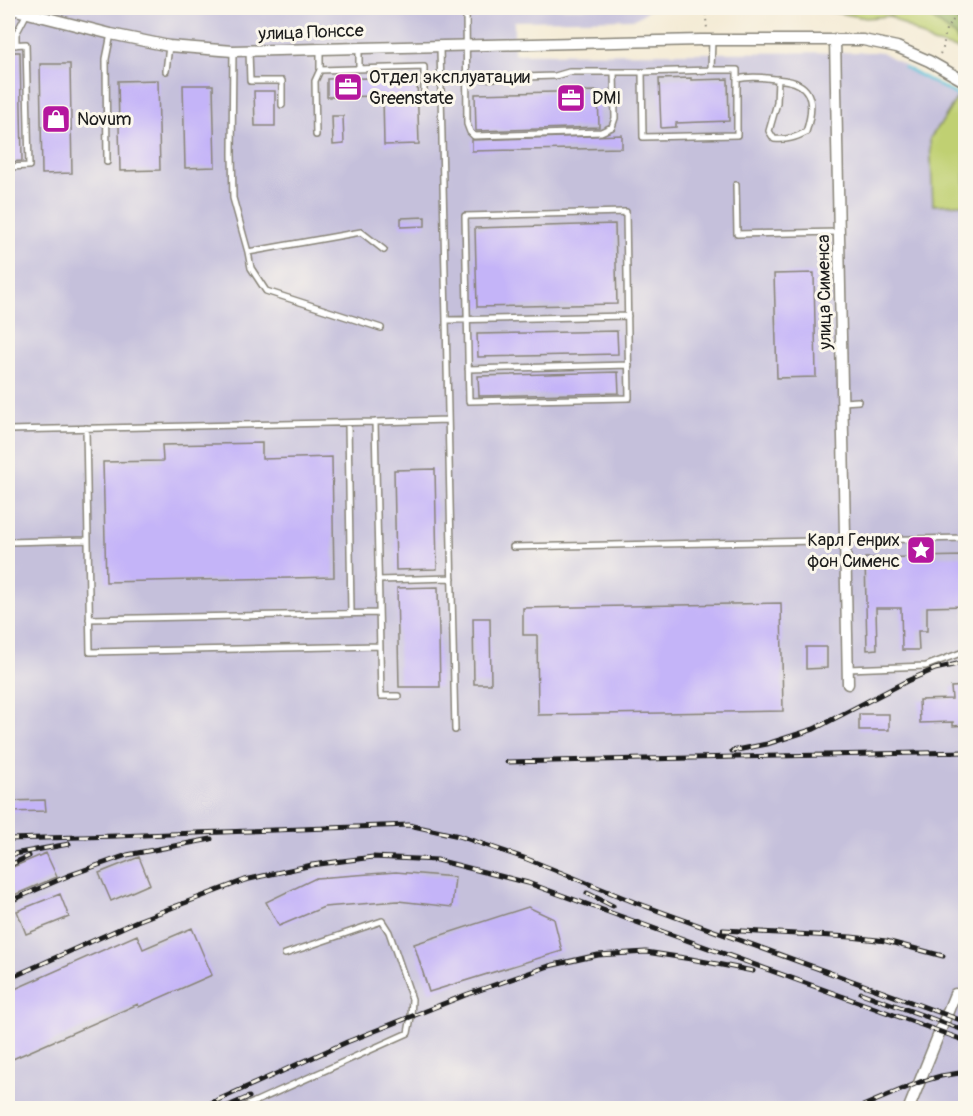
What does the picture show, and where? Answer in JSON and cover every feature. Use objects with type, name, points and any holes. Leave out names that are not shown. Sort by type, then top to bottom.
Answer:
[{"type":"street","name":"улица Понссе","points":[[8,8],[169,46],[233,51],[440,45],[835,39]]},
{"type":"street","points":[[835,39],[863,40],[897,47],[966,82]]},
{"type":"street","name":"улица Сименса","points":[[835,39],[849,684]]},
{"type":"street","points":[[909,1108],[955,994]]},
{"type":"lane","points":[[466,8],[467,124],[474,136],[601,132],[612,127],[615,118],[614,72]]},
{"type":"lane","points":[[16,45],[16,34],[27,14]]},
{"type":"lane","points":[[107,162],[106,59],[111,34]]},
{"type":"lane","points":[[710,40],[711,70]]},
{"type":"lane","points":[[8,45],[26,44],[29,166],[8,167]]},
{"type":"lane","points":[[440,45],[455,730]]},
{"type":"lane","points":[[166,71],[169,46]]},
{"type":"lane","points":[[358,48],[359,69]]},
{"type":"lane","points":[[316,135],[315,81],[320,70],[320,49]]},
{"type":"lane","points":[[233,51],[233,198],[251,268],[266,291],[381,328]]},
{"type":"lane","points":[[249,51],[250,81],[282,81],[282,105]]},
{"type":"lane","points":[[320,70],[424,67],[424,97]]},
{"type":"lane","points":[[467,79],[555,76],[569,72],[736,70],[738,135],[643,137],[642,72]]},
{"type":"lane","points":[[737,79],[749,76],[785,79],[800,84],[808,93],[811,109],[806,132],[786,140],[774,139],[769,131],[777,103],[778,79]]},
{"type":"lane","points":[[736,185],[737,234],[839,232]]},
{"type":"lane","points":[[626,212],[629,398],[469,402],[467,320],[465,216],[626,212]]},
{"type":"lane","points":[[248,252],[361,232],[384,250]]},
{"type":"lane","points":[[446,320],[628,316]]},
{"type":"lane","points":[[468,369],[629,365]]},
{"type":"lane","points":[[843,402],[858,401]]},
{"type":"lane","points":[[8,430],[448,420]]},
{"type":"lane","points":[[375,422],[381,696],[398,696]]},
{"type":"lane","points":[[348,423],[351,613]]},
{"type":"lane","points":[[86,428],[90,652],[380,646]]},
{"type":"lane","points":[[513,547],[966,538]]},
{"type":"lane","points":[[8,542],[88,540]]},
{"type":"lane","points":[[378,580],[452,578]]},
{"type":"lane","points":[[89,619],[379,613]]},
{"type":"lane","points":[[848,669],[926,666],[966,651]]},
{"type":"lane","points":[[241,1108],[408,1033],[412,999],[389,932],[382,921],[285,954]]},
{"type":"path","points":[[705,8],[710,40]]},
{"type":"path","points":[[939,67],[946,29],[963,8]]},
{"type":"shaded area","points":[[8,8],[652,8],[635,19],[514,21],[514,54],[881,52],[965,99],[965,1108],[8,1108]]},
{"type":"green space","points":[[918,8],[954,35],[965,51],[933,43],[890,16],[866,18],[817,9]]},
{"type":"green space","points":[[918,8],[965,8],[965,51],[954,35]]},
{"type":"green space","points":[[956,99],[965,104],[965,204],[933,205],[930,138]]},
{"type":"building","points":[[8,52],[20,52],[22,161],[8,162]]},
{"type":"building","name":"Novum","points":[[40,64],[70,64],[72,173],[42,174]]},
{"type":"building","points":[[417,78],[419,144],[384,145],[383,96],[327,97],[327,79]]},
{"type":"building","points":[[691,78],[691,80],[728,79],[729,121],[676,123],[676,127],[661,128],[659,79]]},
{"type":"building","points":[[158,80],[160,170],[120,171],[118,81]]},
{"type":"building","points":[[183,85],[213,85],[215,167],[185,168]]},
{"type":"building","points":[[254,91],[275,91],[275,126],[255,126]]},
{"type":"building","points":[[598,91],[599,127],[476,131],[475,94]]},
{"type":"building","points":[[332,116],[343,116],[344,144],[333,145]]},
{"type":"building","points":[[622,135],[622,148],[472,151],[472,140]]},
{"type":"building","points":[[425,217],[425,226],[401,227],[401,218]]},
{"type":"building","points":[[615,224],[617,304],[477,307],[475,228]]},
{"type":"building","points":[[814,273],[816,377],[777,378],[774,274]]},
{"type":"building","points":[[617,331],[618,354],[478,357],[477,334]]},
{"type":"building","points":[[618,372],[619,393],[479,396],[478,376]]},
{"type":"building","points":[[262,443],[262,459],[332,457],[334,577],[106,582],[103,462],[163,461],[162,445]]},
{"type":"building","points":[[435,469],[437,569],[396,570],[394,470]]},
{"type":"building","points":[[965,556],[966,606],[927,607],[927,631],[918,631],[919,650],[902,650],[901,608],[876,608],[877,649],[867,650],[865,558]]},
{"type":"building","points":[[438,587],[440,687],[399,687],[397,588]]},
{"type":"building","points":[[781,603],[783,711],[538,715],[537,635],[523,635],[523,608]]},
{"type":"building","points":[[473,618],[490,618],[491,684],[474,684]]},
{"type":"building","points":[[806,647],[827,647],[827,668],[806,669]]},
{"type":"building","points":[[966,686],[966,725],[953,726],[953,722],[920,723],[919,700],[952,699],[951,687]]},
{"type":"building","points":[[859,714],[889,714],[889,730],[859,730]]},
{"type":"building","points":[[45,800],[46,811],[8,812],[8,801]]},
{"type":"building","points":[[46,853],[57,877],[14,895],[8,881],[8,869]]},
{"type":"building","points":[[139,857],[150,884],[111,901],[99,873]]},
{"type":"building","points":[[396,872],[455,877],[452,907],[398,901],[324,907],[279,926],[266,902],[316,878]]},
{"type":"building","points":[[60,894],[69,917],[26,934],[17,911]]},
{"type":"building","points":[[528,907],[554,919],[562,951],[429,992],[414,944]]},
{"type":"building","points":[[192,928],[212,975],[139,1007],[138,1004],[8,1061],[8,992],[137,935],[143,949]]},
{"type":"waterway","points":[[904,67],[966,100]]},
{"type":"railway","points":[[732,751],[767,744],[814,729],[907,681],[935,669],[966,662]]},
{"type":"railway","points":[[507,762],[966,752]]},
{"type":"railway","points":[[8,839],[409,825],[459,836],[527,859],[634,902],[966,1022]]},
{"type":"railway","points":[[8,902],[70,875],[127,855],[211,839]]},
{"type":"railway","points":[[8,855],[69,844]]},
{"type":"railway","points":[[8,866],[29,856]]},
{"type":"railway","points":[[8,979],[137,921],[245,880],[312,865],[373,857],[437,860],[528,883],[966,1041]]},
{"type":"railway","points":[[587,893],[613,906]]},
{"type":"railway","points":[[723,930],[886,941],[943,956]]},
{"type":"railway","points":[[200,1108],[347,1042],[468,994],[549,966],[598,955],[646,952],[753,971]]},
{"type":"railway","points":[[861,993],[966,1031]]},
{"type":"railway","points":[[858,1108],[920,1082],[966,1072]]},
{"type":"railway","points":[[223,1108],[249,1097]]},
{"type":"place","name":"Отдел эксплуатации Greenstate","points":[[348,87]]},
{"type":"place","name":"DMI","points":[[571,98]]},
{"type":"place","name":"Novum","points":[[56,119]]},
{"type":"place","name":"Карл Генрих фон Сименс","points":[[921,550]]}]
